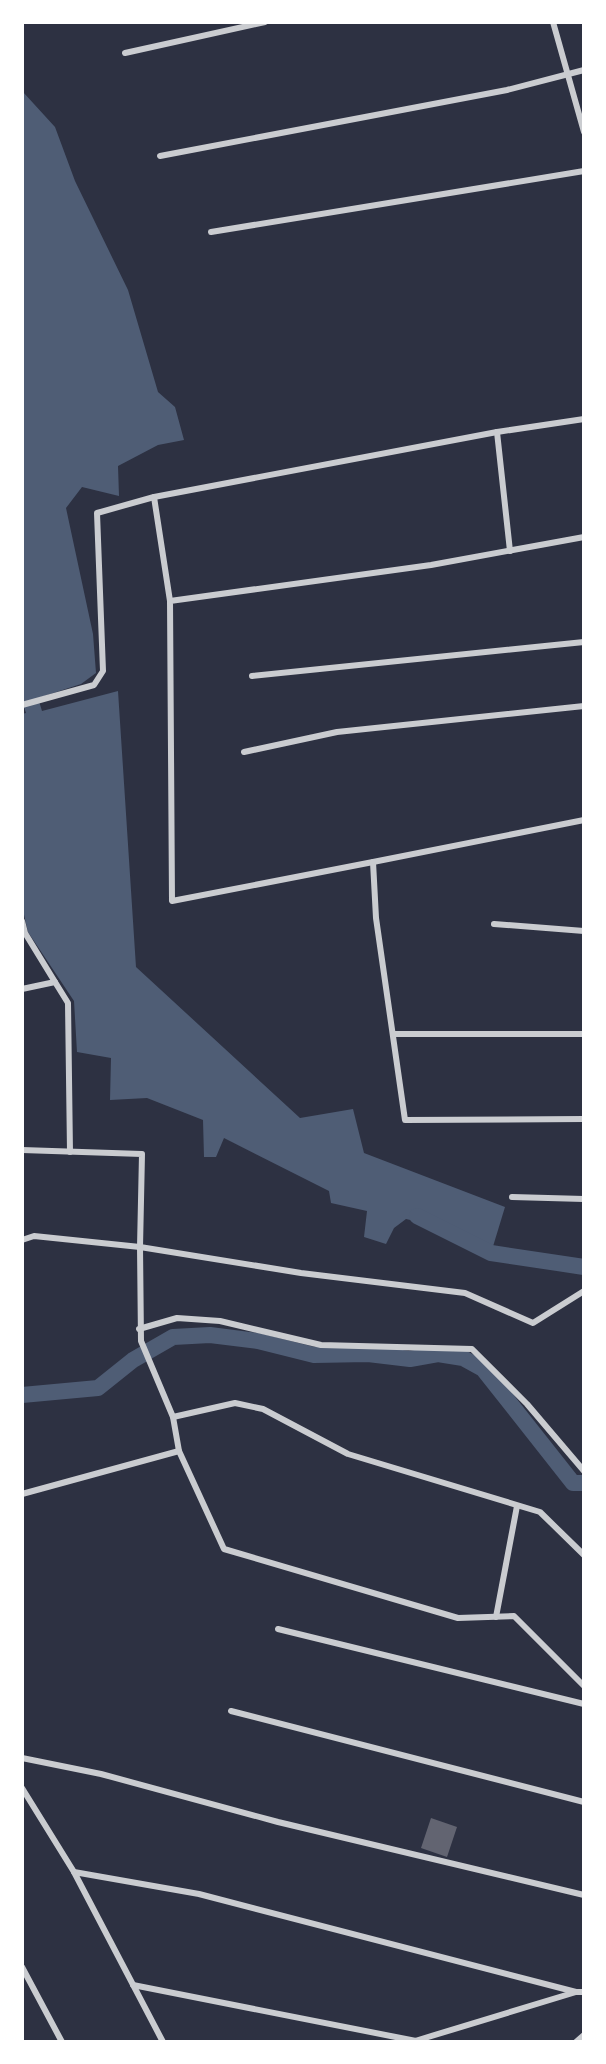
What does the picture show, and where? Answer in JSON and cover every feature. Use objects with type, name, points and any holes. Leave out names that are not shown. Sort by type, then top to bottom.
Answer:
[{"type":"street","points":[[125,53],[265,22]]},
{"type":"street","points":[[553,22],[584,132]]},
{"type":"street","points":[[160,156],[507,90],[584,70]]},
{"type":"street","points":[[211,232],[584,171]]},
{"type":"street","points":[[22,705],[94,685],[103,671],[97,513],[154,497],[497,432],[584,419]]},
{"type":"street","points":[[497,432],[510,551]]},
{"type":"street","points":[[154,497],[170,601],[172,901],[584,820]]},
{"type":"street","points":[[170,601],[431,566],[584,537]]},
{"type":"street","points":[[252,676],[584,642]]},
{"type":"street","points":[[244,752],[337,732],[584,706]]},
{"type":"street","points":[[373,862],[376,918],[405,1120],[584,1119]]},
{"type":"street","points":[[22,921],[25,933],[68,1003],[70,1152]]},
{"type":"street","points":[[494,924],[584,931]]},
{"type":"street","points":[[22,988],[55,982]]},
{"type":"street","points":[[393,1034],[584,1034]]},
{"type":"street","points":[[22,1149],[142,1154],[141,1341],[173,1417],[178,1451],[224,1549],[458,1618],[514,1616],[584,1686]]},
{"type":"street","points":[[512,1197],[584,1199]]},
{"type":"street","points":[[22,1239],[34,1236],[140,1246],[301,1273],[465,1293],[533,1323],[584,1292]]},
{"type":"street","points":[[140,1329],[177,1318],[220,1321],[321,1345],[472,1350],[527,1404],[584,1471]]},
{"type":"street","points":[[173,1417],[235,1403],[263,1409],[348,1454],[540,1512],[584,1555]]},
{"type":"street","points":[[22,1494],[178,1451]]},
{"type":"street","points":[[496,1617],[518,1506]]},
{"type":"street","points":[[278,1629],[584,1704]]},
{"type":"street","points":[[231,1711],[584,1802]]},
{"type":"street","points":[[22,1758],[101,1774],[278,1822],[584,1895]]},
{"type":"street","points":[[22,1788],[74,1872],[163,2042]]},
{"type":"street","points":[[74,1872],[200,1894],[576,1992],[584,1992]]},
{"type":"street","points":[[22,1967],[63,2042]]},
{"type":"street","points":[[133,1985],[415,2041],[576,1992]]},
{"type":"street","points":[[576,2042],[584,2035]]},
{"type":"water","points":[[23,92],[55,127],[75,181],[128,290],[158,392],[175,407],[184,440],[158,445],[118,466],[119,496],[82,487],[66,508],[93,634],[96,673],[81,684],[38,698],[42,711],[118,691],[136,967],[300,1118],[353,1109],[364,1153],[505,1207],[491,1253],[436,1226],[406,1219],[394,1228],[386,1244],[364,1237],[367,1211],[331,1203],[329,1191],[224,1138],[216,1157],[204,1157],[203,1120],[147,1098],[110,1100],[111,1058],[77,1052],[74,1001],[28,932],[22,906],[22,714],[26,713],[23,704]]},
{"type":"building","points":[[431,1818],[457,1827],[447,1857],[421,1848]]},
{"type":"waterway","points":[[417,1216],[491,1253],[584,1267]]},
{"type":"waterway","points":[[22,1395],[98,1388],[133,1360],[173,1337],[210,1335],[258,1341],[314,1355],[368,1354],[410,1359],[438,1354],[463,1358],[483,1369],[573,1483],[584,1483]]}]
